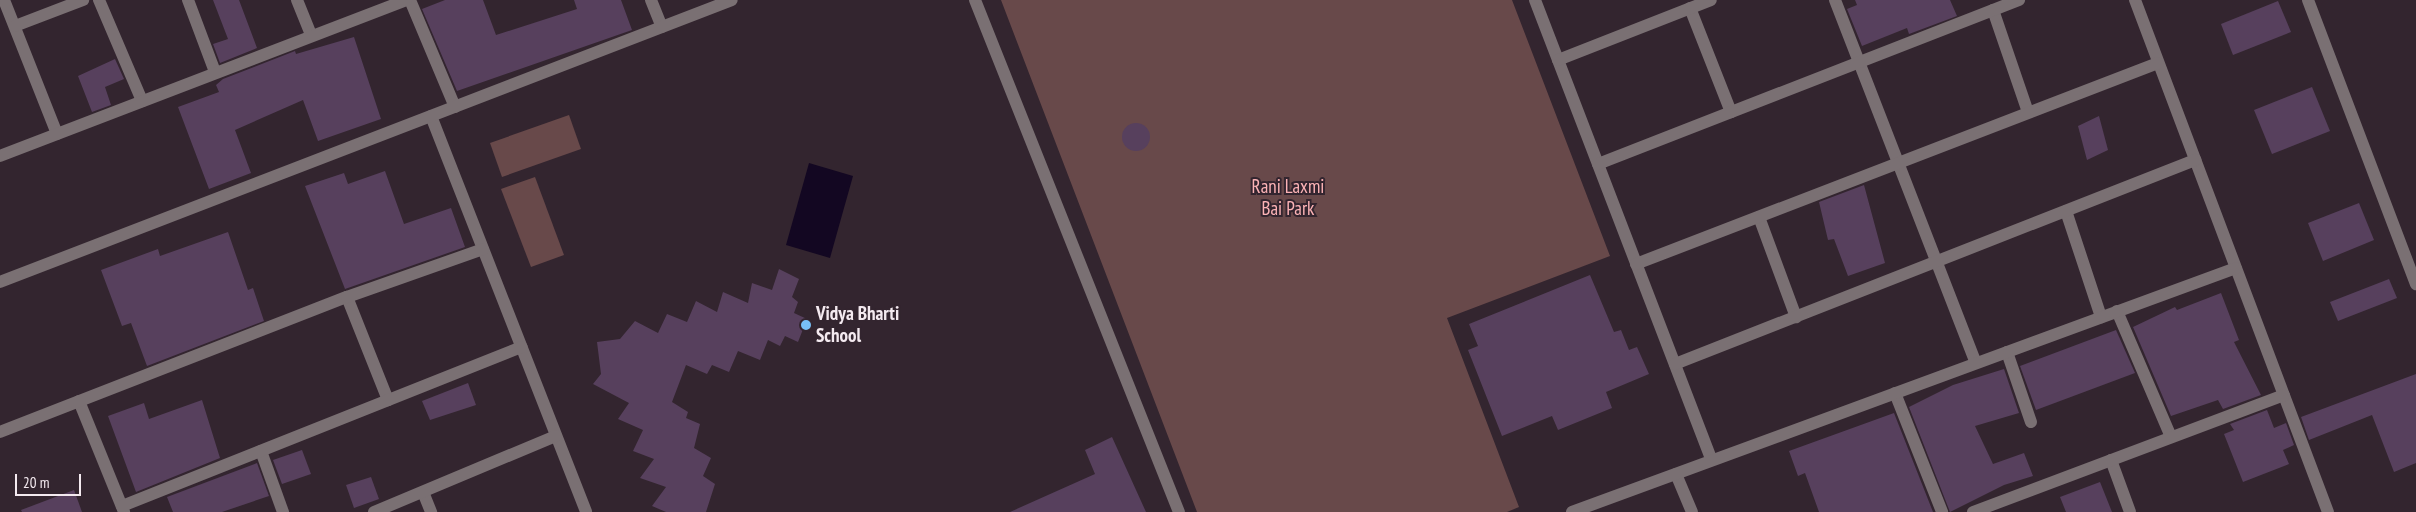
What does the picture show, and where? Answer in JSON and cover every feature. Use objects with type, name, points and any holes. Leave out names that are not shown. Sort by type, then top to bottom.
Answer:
[{"type":"street","points":[[4,0],[57,134]]},
{"type":"street","points":[[15,26],[83,0]]},
{"type":"street","points":[[99,0],[142,101]]},
{"type":"street","points":[[188,0],[215,72]]},
{"type":"street","points":[[297,0],[311,35]]},
{"type":"street","points":[[0,156],[406,0]]},
{"type":"street","points":[[410,0],[455,107]]},
{"type":"street","points":[[651,0],[662,27]]},
{"type":"street","points":[[0,282],[732,0]]},
{"type":"street","points":[[975,0],[1179,512]]},
{"type":"street","points":[[1535,0],[1712,460]]},
{"type":"street","points":[[1558,60],[1711,0]]},
{"type":"street","points":[[1835,0],[1976,363]]},
{"type":"street","points":[[1598,164],[2019,0]]},
{"type":"street","points":[[2134,0],[2328,512]]},
{"type":"street","points":[[2308,0],[2416,284]]},
{"type":"street","points":[[1690,8],[1731,112]]},
{"type":"street","points":[[1993,10],[2028,112]]},
{"type":"street","points":[[1636,264],[2158,63]]},
{"type":"street","points":[[431,116],[586,512]]},
{"type":"street","points":[[1675,364],[2195,160]]},
{"type":"street","points":[[2066,211],[2101,317]]},
{"type":"street","points":[[1758,217],[1796,317]]},
{"type":"street","points":[[0,432],[347,297],[483,249]]},
{"type":"street","points":[[1572,512],[2236,268]]},
{"type":"street","points":[[347,297],[388,400]]},
{"type":"street","points":[[2117,311],[2171,437]]},
{"type":"street","points":[[79,402],[123,509],[261,451],[521,347]]},
{"type":"street","points":[[2007,352],[2031,422]]},
{"type":"street","points":[[1895,393],[1942,512]]},
{"type":"street","points":[[1973,512],[2284,395]]},
{"type":"street","points":[[374,512],[556,436]]},
{"type":"street","points":[[261,451],[283,512]]},
{"type":"street","points":[[2111,460],[2130,512]]},
{"type":"street","points":[[1676,474],[1692,512]]},
{"type":"street","points":[[423,492],[431,512]]},
{"type":"green space","name":"Rani Laxmi Bai Park","points":[[1001,0],[1512,0],[1610,256],[1447,318],[1519,507],[1507,512],[1197,512]]},
{"type":"green space","points":[[569,115],[581,149],[502,177],[490,143]]},
{"type":"green space","points":[[535,177],[564,255],[531,267],[501,189]]},
{"type":"shaded area","points":[[809,163],[853,176],[830,258],[786,245]]},
{"type":"building","points":[[213,0],[239,0],[257,48],[220,63],[213,44],[228,39]]},
{"type":"building","points":[[445,0],[483,0],[496,35],[577,9],[574,0],[621,0],[632,30],[457,91],[422,9]]},
{"type":"building","points":[[1855,0],[1950,0],[1957,16],[1909,34],[1907,28],[1862,46],[1847,9],[1857,5]]},
{"type":"building","points":[[2278,1],[2291,32],[2233,55],[2221,24]]},
{"type":"building","points":[[354,37],[381,119],[318,141],[303,100],[235,130],[251,173],[209,189],[178,107],[219,92],[216,85],[223,79],[295,51],[296,54]]},
{"type":"building","points":[[115,59],[124,79],[105,87],[111,105],[92,112],[78,76]]},
{"type":"building","points":[[2312,87],[2330,131],[2272,154],[2254,110]]},
{"type":"building","points":[[2099,116],[2108,150],[2087,160],[2078,126]]},
{"type":"building","points":[[1136,123],[1146,127],[1150,137],[1146,147],[1136,151],[1126,147],[1122,137],[1126,127]]},
{"type":"building","points":[[385,171],[404,224],[451,208],[465,247],[345,289],[305,186],[344,173],[348,184]]},
{"type":"building","points":[[1864,185],[1885,263],[1848,276],[1834,239],[1828,240],[1819,202]]},
{"type":"building","points":[[2359,203],[2374,240],[2323,261],[2308,223]]},
{"type":"building","points":[[228,232],[248,290],[253,288],[264,321],[147,366],[131,323],[122,326],[101,270],[158,249],[160,256]]},
{"type":"building","points":[[779,269],[799,279],[792,297],[798,302],[794,313],[807,319],[798,342],[785,336],[780,346],[768,340],[760,360],[738,351],[729,372],[712,365],[707,374],[686,365],[672,402],[688,412],[686,418],[700,424],[694,448],[711,458],[703,476],[715,484],[706,512],[666,512],[652,506],[666,487],[640,478],[654,459],[633,451],[643,430],[618,419],[629,403],[593,384],[601,374],[597,342],[620,339],[635,321],[658,333],[667,314],[687,322],[696,301],[717,312],[723,292],[748,303],[752,283],[772,290]]},
{"type":"building","points":[[1590,275],[1614,332],[1621,330],[1629,350],[1637,347],[1649,374],[1606,392],[1612,408],[1558,430],[1552,416],[1502,436],[1468,350],[1478,346],[1469,324]]},
{"type":"building","points":[[2389,279],[2397,298],[2338,321],[2330,302]]},
{"type":"building","points":[[2221,293],[2239,340],[2234,342],[2261,395],[2223,409],[2218,400],[2171,416],[2133,327],[2175,307],[2177,310]]},
{"type":"building","points":[[2116,330],[2135,373],[2036,410],[2020,366]]},
{"type":"building","points":[[2004,369],[2019,413],[1975,426],[1993,464],[2024,453],[2033,476],[2004,485],[1950,512],[1909,407],[1953,385]]},
{"type":"building","points":[[2416,374],[2416,463],[2394,472],[2372,415],[2309,440],[2301,417]]},
{"type":"building","points":[[468,383],[476,405],[430,420],[422,401]]},
{"type":"building","points":[[202,400],[220,458],[136,492],[108,416],[144,403],[149,419]]},
{"type":"building","points":[[2267,410],[2274,428],[2286,423],[2294,445],[2283,450],[2289,464],[2243,482],[2224,434],[2234,430],[2230,424]]},
{"type":"building","points":[[1894,413],[1933,512],[1819,512],[1805,473],[1798,476],[1789,451]]},
{"type":"building","points":[[1112,437],[1146,512],[1010,512],[1095,474],[1085,450]]},
{"type":"building","points":[[302,450],[311,474],[282,484],[273,460]]},
{"type":"building","points":[[257,463],[269,496],[222,512],[173,512],[167,497]]},
{"type":"building","points":[[371,477],[379,499],[354,508],[346,485]]},
{"type":"building","points":[[2100,482],[2112,512],[2066,512],[2060,497]]},
{"type":"building","points":[[74,490],[82,512],[22,512],[21,510]]},
{"type":"place","name":"Vidya Bharti School","points":[[806,325]]}]
